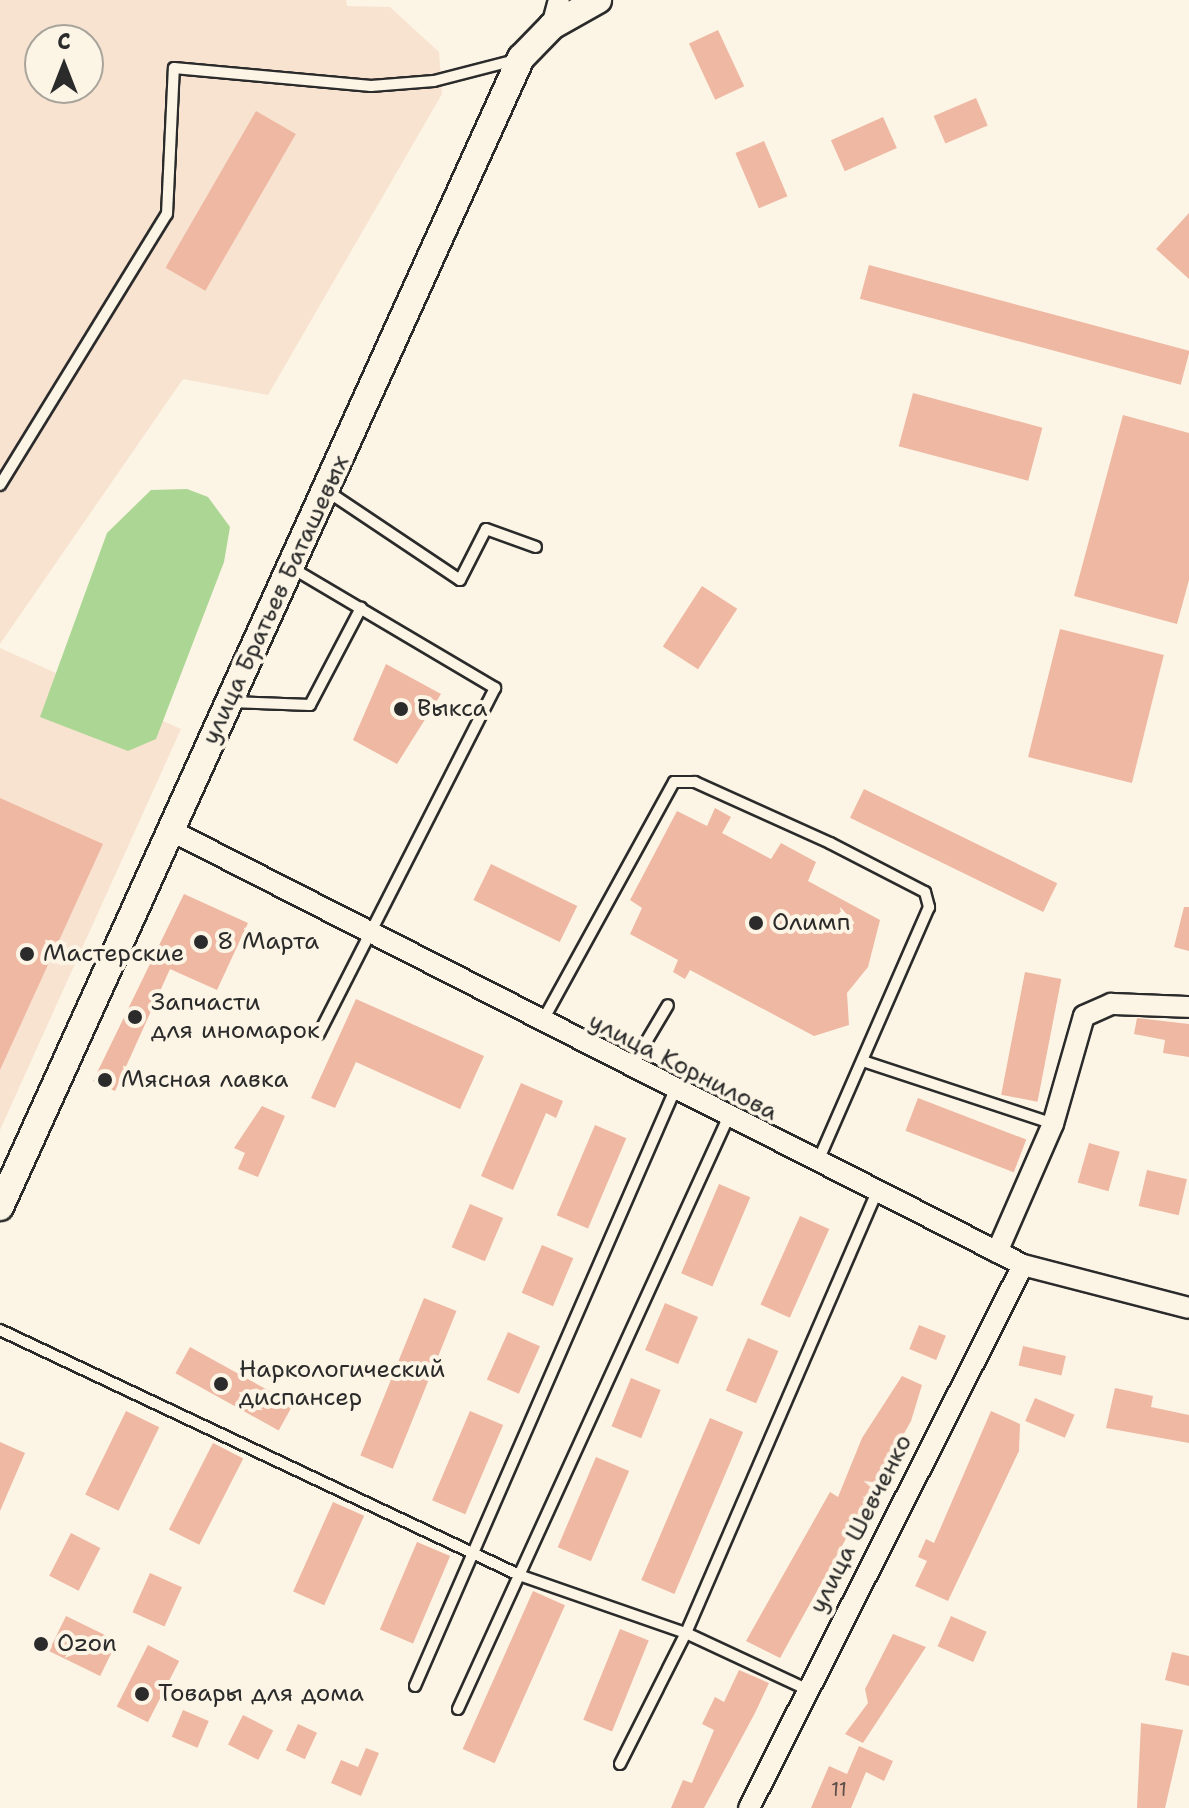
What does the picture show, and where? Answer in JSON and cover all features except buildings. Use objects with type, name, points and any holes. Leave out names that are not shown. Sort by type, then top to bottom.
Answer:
[{"type":"street","name":"улица Братьев Баташевых","points":[[0,1207],[521,58],[552,26],[559,0]]},
{"type":"street","points":[[552,26],[598,0]]},
{"type":"street","name":"улица Корнилова","points":[[170,830],[727,1120],[1023,1265],[1189,1308]]},
{"type":"street","points":[[997,1252],[1053,1124],[1084,1016],[1111,1004],[1189,1007]]},
{"type":"street","name":"улица Шевченко","points":[[749,1808],[806,1689],[1023,1265]]},
{"type":"lane","points":[[0,485],[167,214],[174,68],[371,86],[434,81],[521,58]]},
{"type":"lane","points":[[327,490],[460,580],[486,529],[536,547]]},
{"type":"lane","points":[[292,568],[495,688],[319,1034]]},
{"type":"lane","points":[[229,702],[310,705],[361,608]]},
{"type":"lane","points":[[540,1024],[667,788],[685,781],[925,892],[928,915],[817,1163]]},
{"type":"lane","points":[[630,1069],[668,1005]]},
{"type":"lane","points":[[863,1061],[1053,1124]]},
{"type":"lane","points":[[415,1686],[674,1092]]},
{"type":"lane","points":[[458,1709],[727,1120]]},
{"type":"lane","points":[[620,1764],[686,1633],[876,1194]]},
{"type":"lane","points":[[0,1330],[519,1575],[686,1633],[806,1689]]},
{"type":"shaded area","points":[[0,0],[346,0],[347,6],[390,7],[439,52],[442,94],[268,395],[183,379],[0,644]]},
{"type":"shaded area","points":[[0,648],[181,729],[0,1130]]},
{"type":"green space","points":[[187,489],[208,497],[230,527],[224,562],[156,739],[128,751],[40,717],[107,533],[151,490]]},
{"type":"place","name":"Выкса","points":[[401,709]]},
{"type":"place","name":"Олимп","points":[[756,923]]},
{"type":"place","name":"8 Марта","points":[[201,942]]},
{"type":"place","name":"Мастерские","points":[[27,954]]},
{"type":"place","name":"Запчасти для иномарок","points":[[135,1017]]},
{"type":"place","name":"Мясная лавка","points":[[105,1080]]},
{"type":"place","name":"Наркологический диспансер","points":[[221,1384]]},
{"type":"place","name":"Ozon","points":[[41,1644]]},
{"type":"place","name":"Товары для дома","points":[[142,1694]]}]
